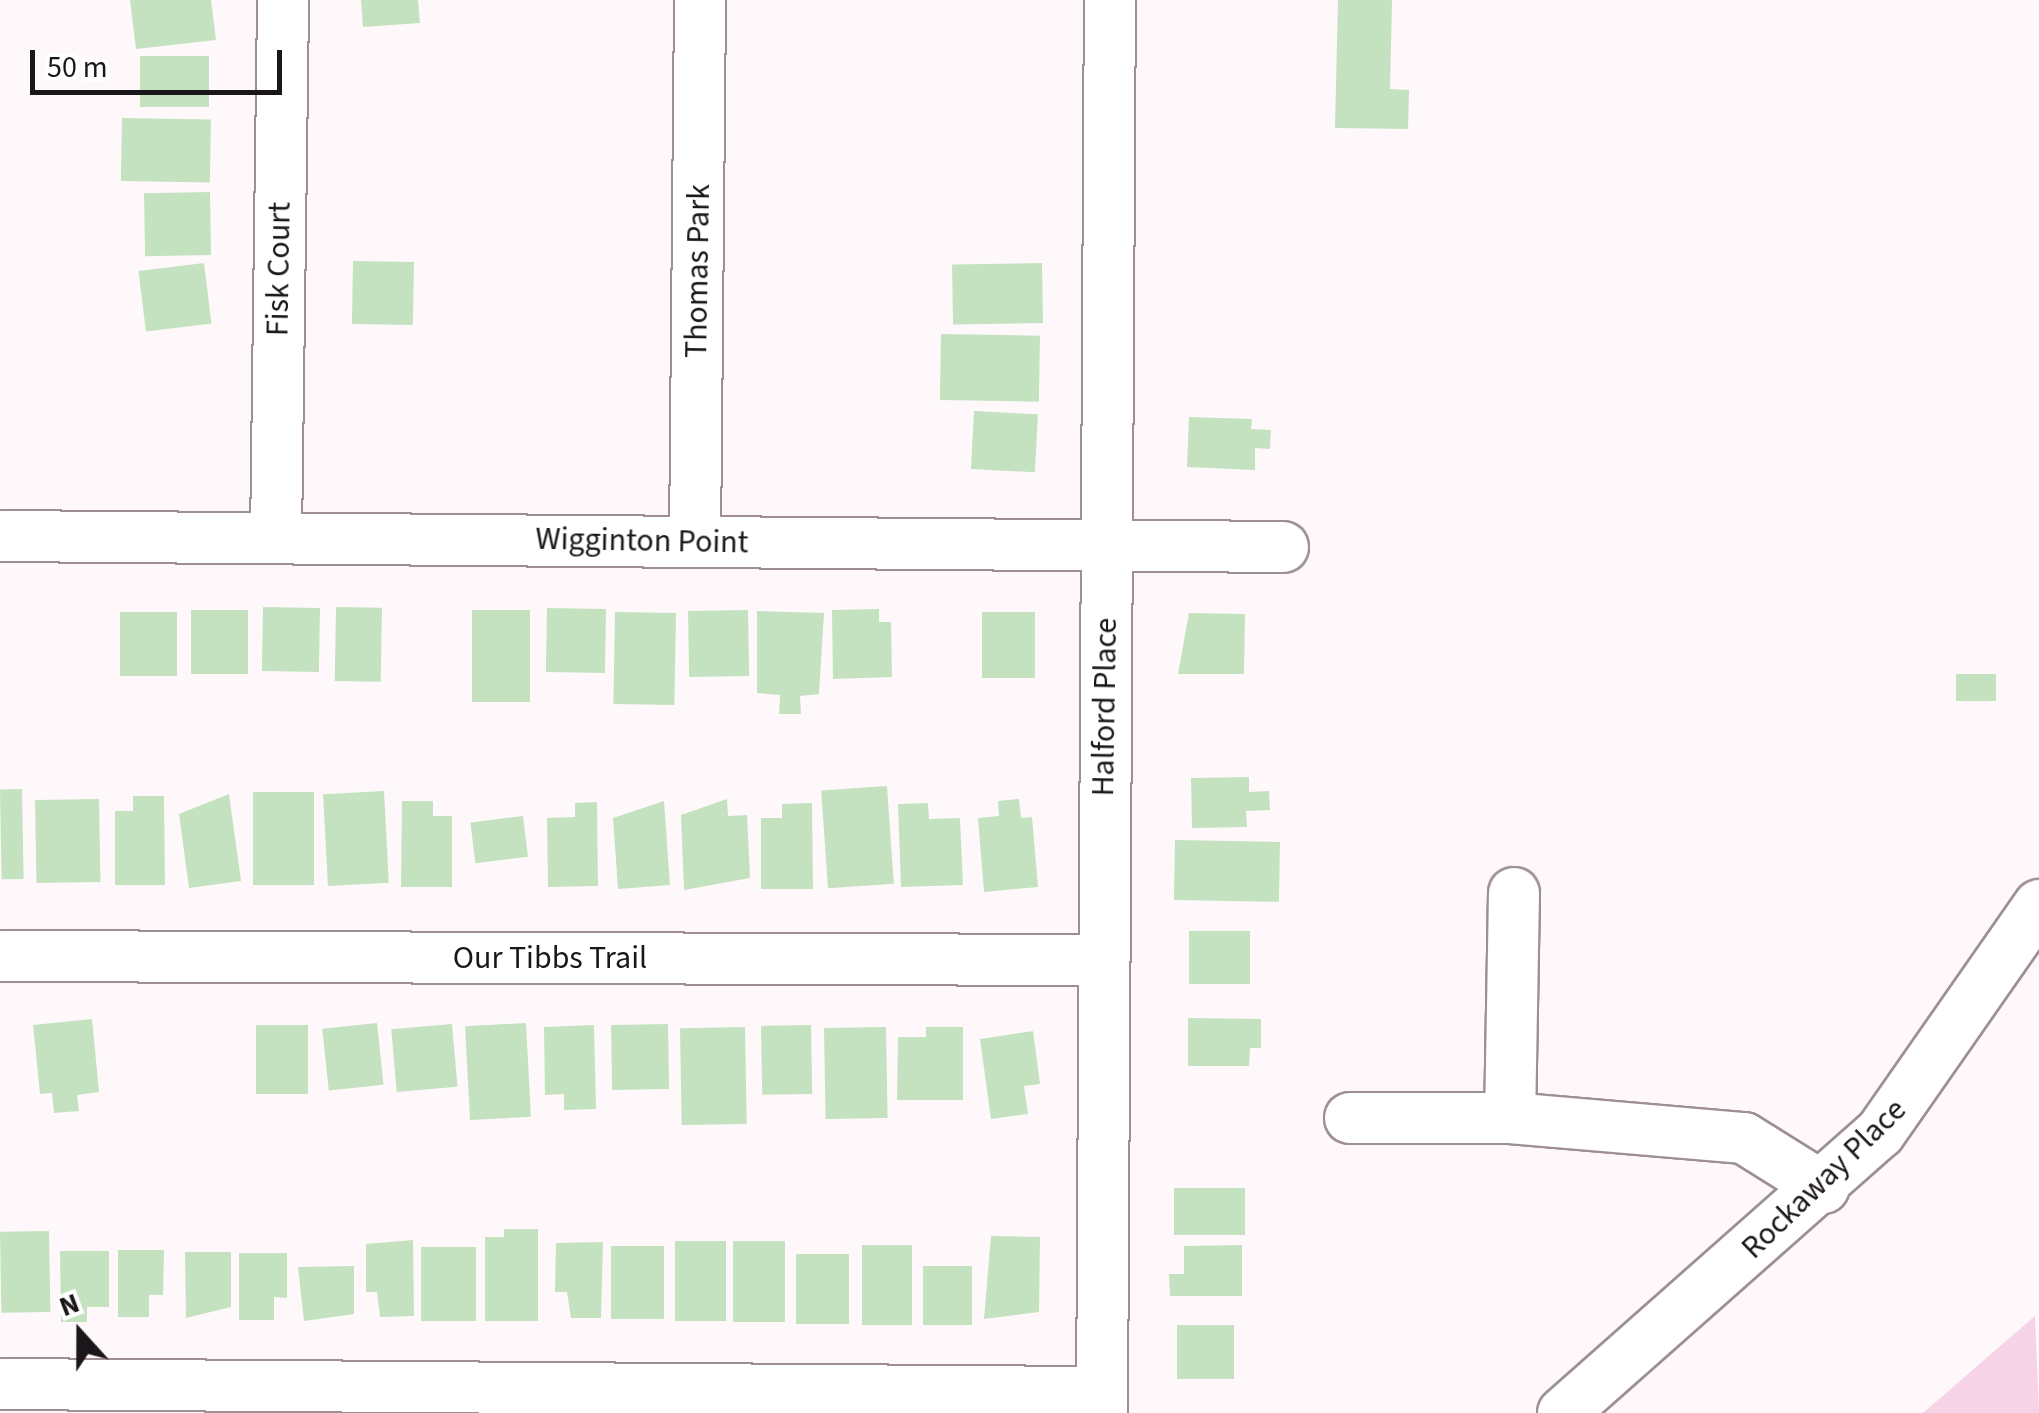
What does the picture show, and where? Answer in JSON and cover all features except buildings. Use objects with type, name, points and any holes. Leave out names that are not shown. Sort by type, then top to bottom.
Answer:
[{"type":"street","name":"Fisk Court","points":[[276,538],[283,0]]},
{"type":"street","name":"Thomas Park","points":[[695,542],[700,0]]},
{"type":"street","name":"Halford Place","points":[[1102,1402],[1099,960],[1109,545],[1110,0]]},
{"type":"street","name":"Wigginton Point","points":[[0,536],[1283,547]]},
{"type":"street","points":[[1510,1118],[1514,892]]},
{"type":"street","name":"Rockaway Place","points":[[1563,1413],[1824,1188],[1926,1077],[2039,904]]},
{"type":"street","name":"Our Tibbs Trail","points":[[0,956],[1099,960]]},
{"type":"street","points":[[1350,1118],[1510,1118],[1744,1138],[1824,1188]]},
{"type":"street","points":[[0,1384],[1102,1402]]},
{"type":"shaded area","points":[[2035,1316],[2039,1413],[1923,1413]]}]
